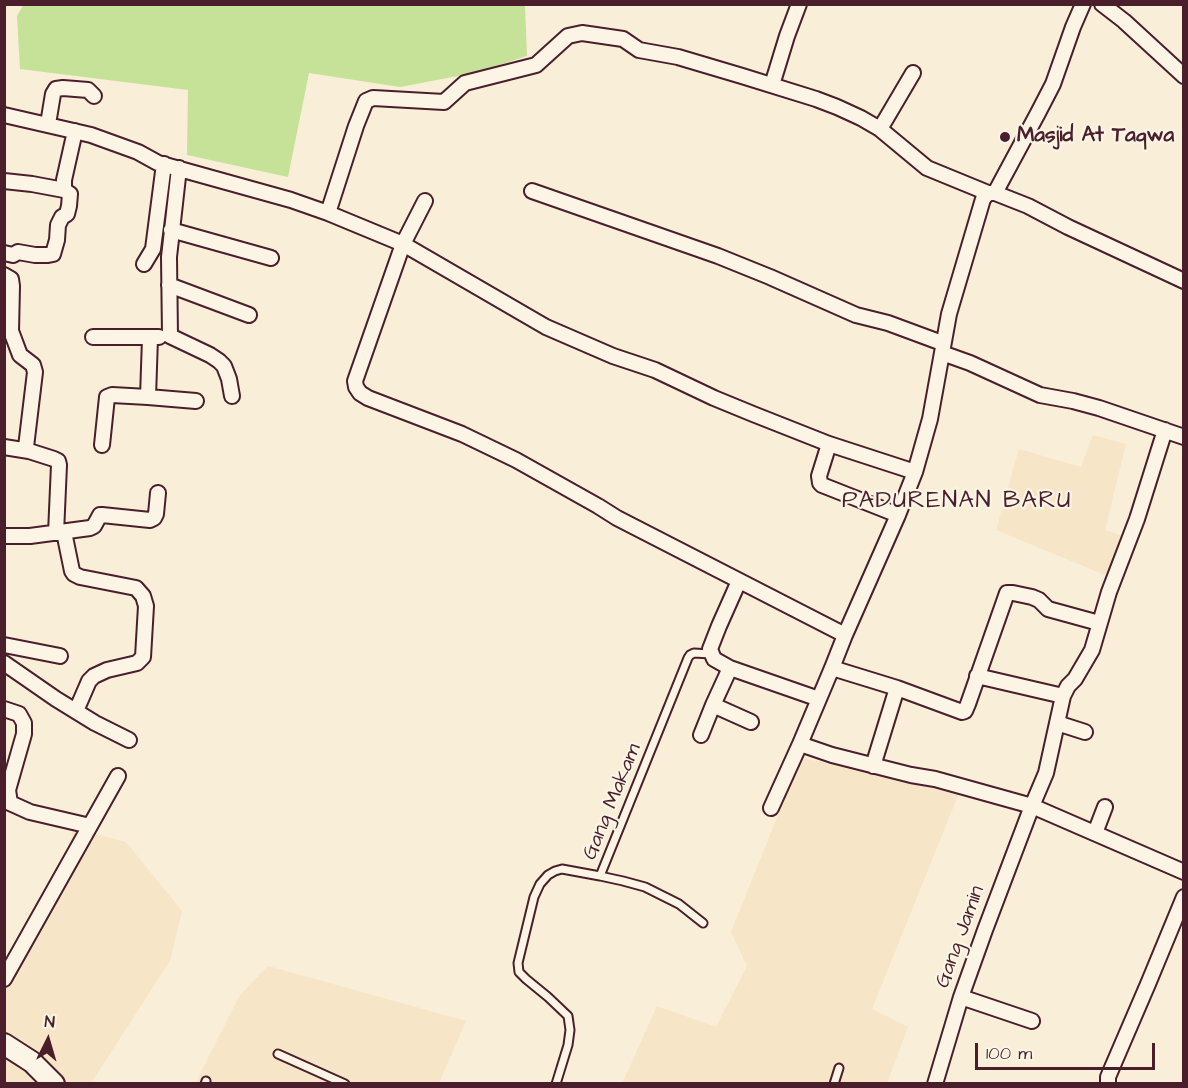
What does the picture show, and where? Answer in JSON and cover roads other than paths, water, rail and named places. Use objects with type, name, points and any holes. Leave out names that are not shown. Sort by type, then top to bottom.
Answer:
[{"type":"street","points":[[772,85],[799,4]]},
{"type":"street","points":[[771,808],[915,472],[930,419],[949,314],[983,199],[991,193],[1018,151],[1053,84],[1083,4]]},
{"type":"street","points":[[1102,4],[1184,76]]},
{"type":"street","points":[[328,213],[366,101],[373,98],[444,102],[465,83],[536,64],[568,36],[582,33],[623,39],[639,50],[678,57],[837,107],[880,129],[927,168],[1028,207],[1184,281]]},
{"type":"street","points":[[880,129],[913,73]]},
{"type":"street","points":[[48,124],[53,94],[56,89],[63,87],[88,90],[94,96]]},
{"type":"street","points":[[4,115],[91,135],[164,164],[291,200],[328,213],[403,244],[546,327],[613,356],[655,370],[714,398],[829,444],[915,472]]},
{"type":"street","points":[[64,190],[64,180],[75,131]]},
{"type":"street","points":[[144,264],[153,249],[164,164]]},
{"type":"street","points":[[170,336],[169,256],[178,168]]},
{"type":"street","points":[[4,181],[64,190],[70,194],[67,214],[62,217],[58,225],[57,240],[52,254],[35,255],[18,252],[13,255],[4,253]]},
{"type":"street","points":[[532,191],[728,260],[856,315],[888,323],[1040,395],[1082,403],[1184,437]]},
{"type":"street","points":[[425,201],[403,244],[355,381],[360,393],[462,434],[516,460],[617,518],[844,635]]},
{"type":"street","points":[[171,230],[271,258]]},
{"type":"street","points":[[4,276],[11,279],[12,286],[8,330],[20,355],[33,365],[35,372],[26,447],[29,451]]},
{"type":"street","points":[[169,285],[249,315]]},
{"type":"street","points":[[93,337],[170,336],[219,361],[224,366],[232,396]]},
{"type":"street","points":[[148,397],[150,338]]},
{"type":"street","points":[[102,446],[107,397],[112,395],[196,401]]},
{"type":"street","points":[[977,676],[1063,696],[1092,650],[1099,623],[1137,519],[1165,430]]},
{"type":"street","points":[[829,444],[819,476],[820,483],[898,515]]},
{"type":"street","points":[[4,447],[29,451],[58,461],[60,533],[74,574],[136,588],[143,596],[146,606],[143,657],[137,663],[107,670],[94,676],[89,681],[76,711]]},
{"type":"street","points":[[4,536],[60,533],[92,527],[102,514],[152,519],[156,514],[158,493]]},
{"type":"street","points":[[739,581],[710,649],[714,659],[730,668],[819,699]]},
{"type":"street","points":[[832,668],[897,688],[962,712],[966,708],[1007,593],[1013,592],[1032,597],[1048,609],[1099,623]]},
{"type":"street","points":[[4,645],[60,656]]},
{"type":"street","points":[[4,663],[76,711],[129,740]]},
{"type":"street","points":[[701,735],[730,668]]},
{"type":"street","points":[[873,766],[897,688]]},
{"type":"street","name":"Gang Jamin","points":[[935,1083],[961,997],[1046,773],[1063,696]]},
{"type":"street","points":[[713,705],[751,722]]},
{"type":"street","points":[[4,709],[19,714],[24,723],[24,734],[8,790],[10,803],[30,812],[90,826]]},
{"type":"street","points":[[1057,723],[1085,732]]},
{"type":"street","points":[[800,744],[873,766],[935,779],[1032,806],[1184,872]]},
{"type":"street","points":[[4,979],[118,776]]},
{"type":"street","points":[[1095,833],[1105,807]]},
{"type":"street","points":[[1108,1083],[1108,1077],[1184,897]]},
{"type":"street","points":[[961,997],[1032,1021]]},
{"type":"street","points":[[4,1044],[32,1062],[54,1083]]},
{"type":"lane","name":"Gang Makam","points":[[556,1083],[568,1045],[570,1030],[568,1016],[519,972],[518,960],[534,897],[548,874],[561,869],[600,876],[689,656],[695,653],[711,654]]},
{"type":"lane","points":[[600,876],[645,887],[679,903],[703,922]]},
{"type":"lane","points":[[278,1054],[345,1083]]},
{"type":"lane","points":[[834,1083],[839,1068]]},
{"type":"place","name":"Masjid At Taqwa","points":[[1005,137]]},
{"type":"district","name":"PADURENAN BARU","points":[[957,502]]}]
